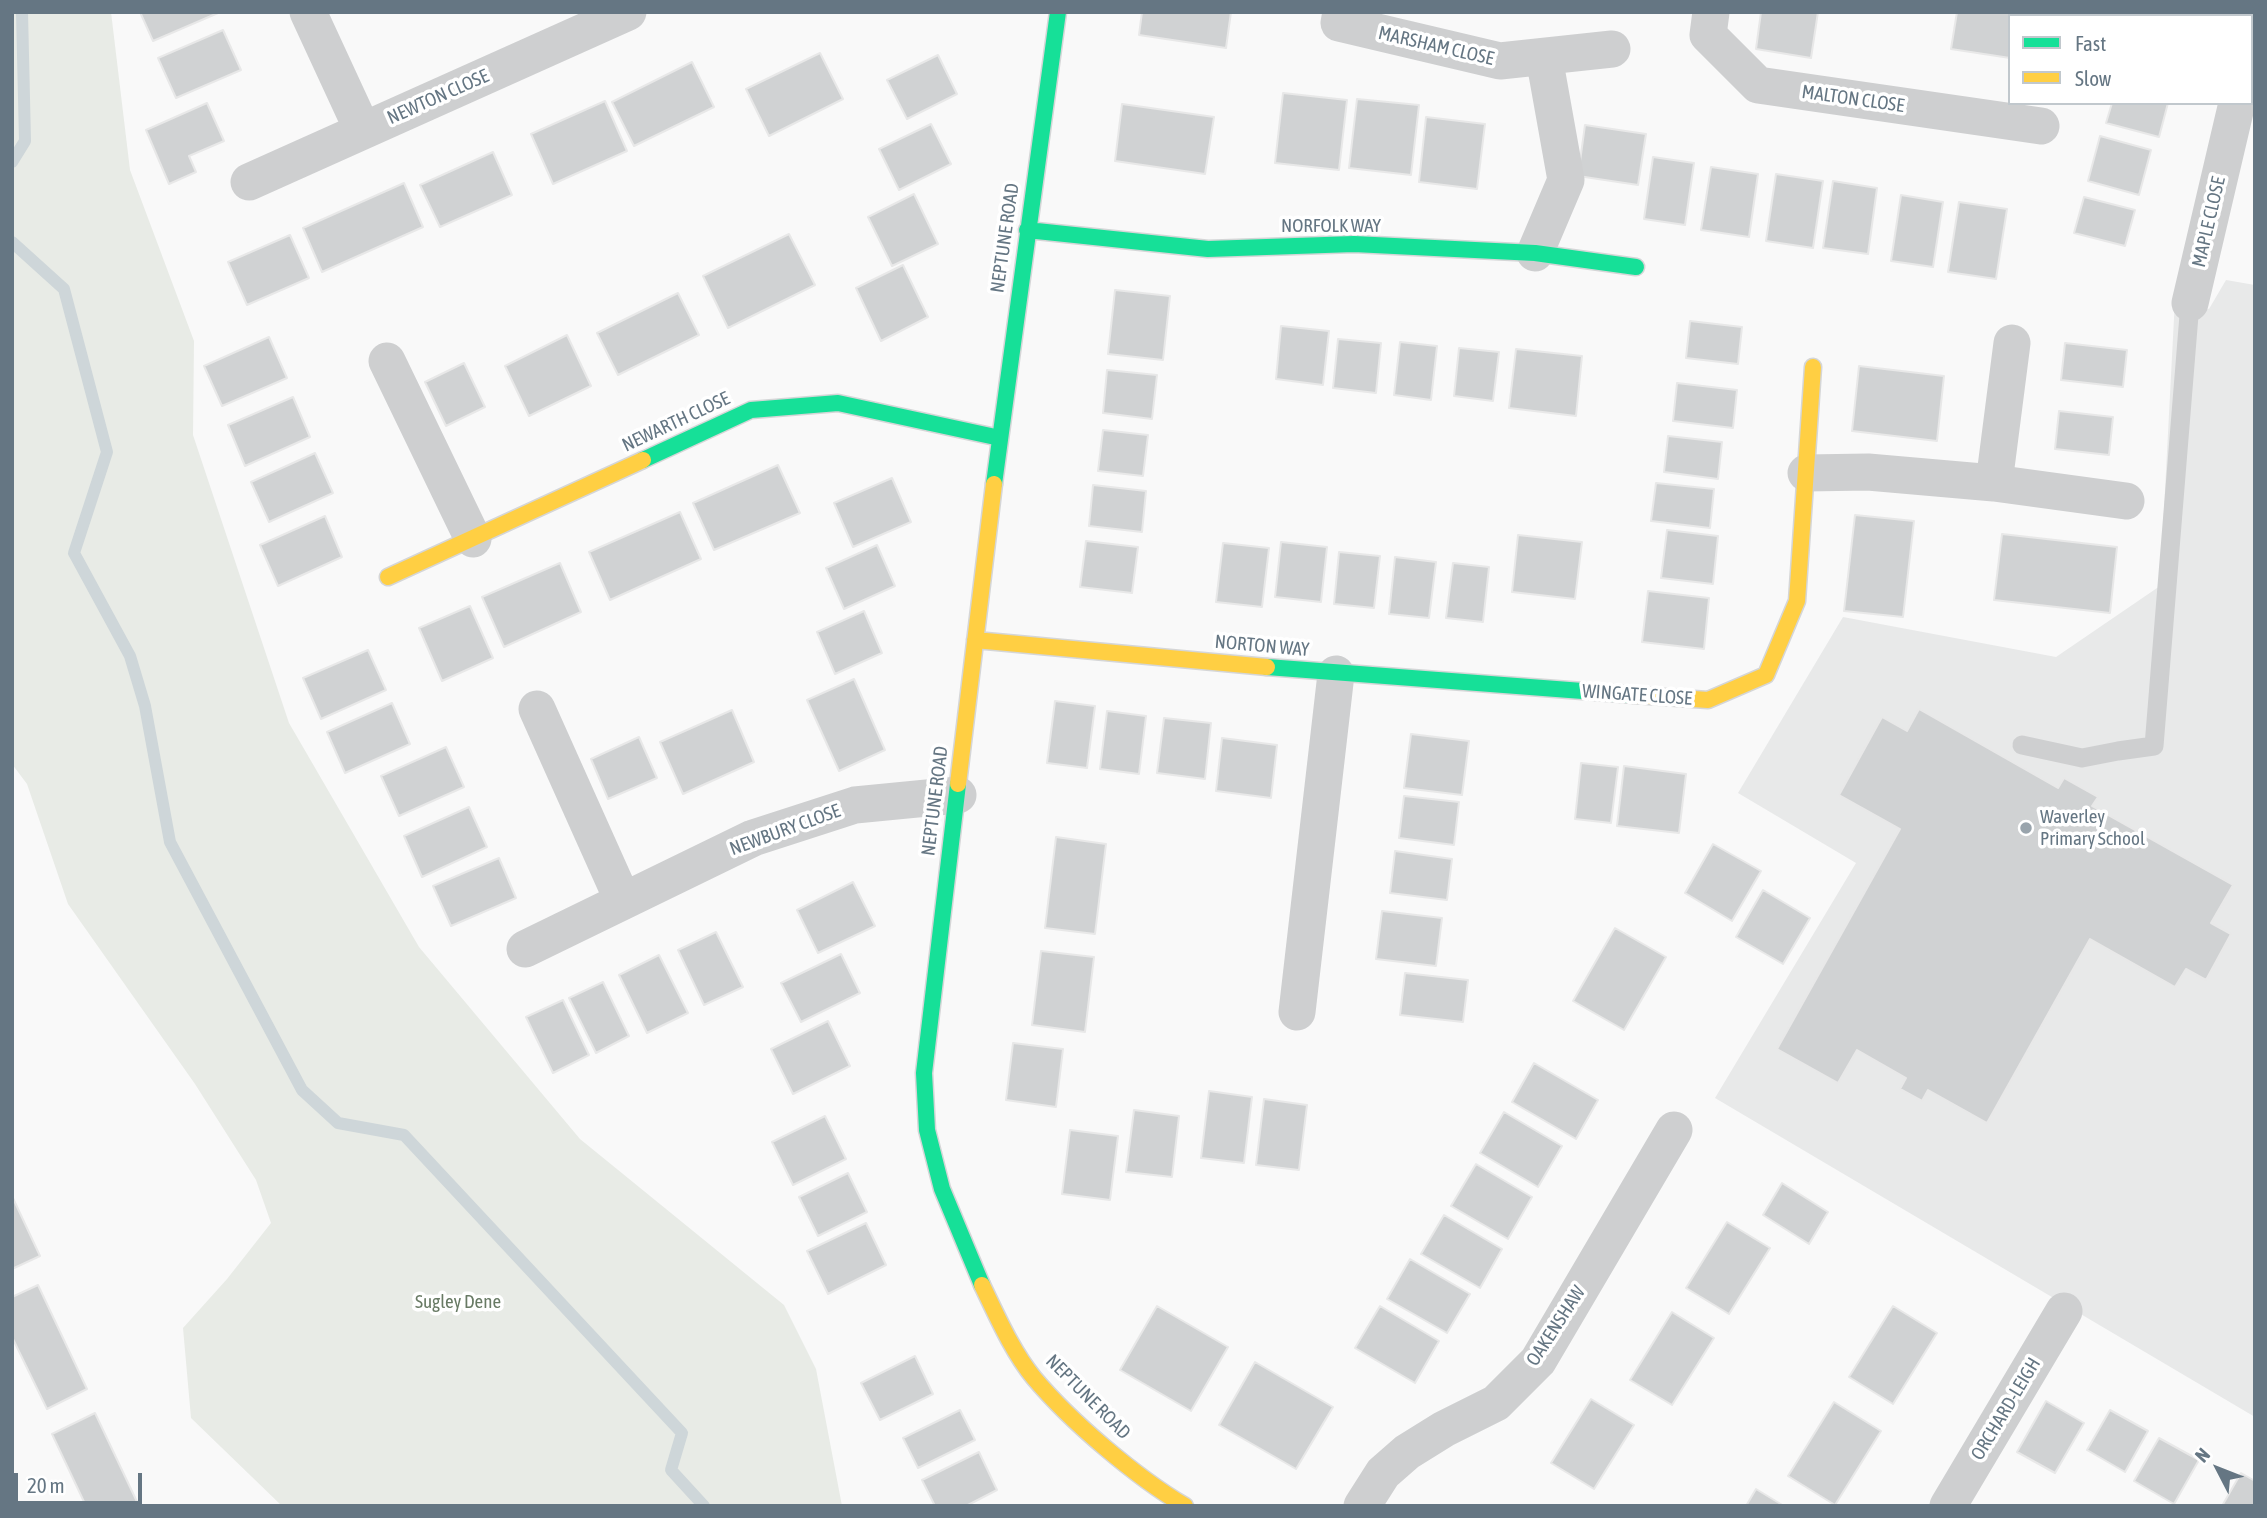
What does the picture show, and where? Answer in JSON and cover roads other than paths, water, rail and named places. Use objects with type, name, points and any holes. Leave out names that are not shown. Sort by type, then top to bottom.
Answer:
[{"type":"street","points":[[308,12],[363,131]]},
{"type":"street","name":"NEWTON CLOSE","points":[[249,182],[628,12]]},
{"type":"street","name":"MARSHAM CLOSE","points":[[1341,12],[1339,23],[1500,61],[1612,49]]},
{"type":"street","name":"MALTON CLOSE","points":[[1711,12],[1708,35],[1758,85],[2041,126]]},
{"type":"street","name":"NEPTUNE ROAD","points":[[1053,13],[924,1073],[927,1130],[942,1189],[968,1253],[1002,1327],[1033,1377],[1072,1417],[1120,1459],[1185,1506]]},
{"type":"street","points":[[1535,253],[1566,180],[1544,57]]},
{"type":"street","name":"MAPLE CLOSE","points":[[2190,303],[2242,143],[2237,105]]},
{"type":"street","name":"NORFOLK WAY","points":[[1027,230],[1208,249],[1354,244],[1535,253],[1636,267]]},
{"type":"street","points":[[1994,484],[2012,344]]},
{"type":"street","points":[[387,361],[473,539]]},
{"type":"street","name":"WINGATE CLOSE","points":[[1546,689],[1708,700],[1766,675],[1797,601],[1813,367]]},
{"type":"street","name":"NEWARTH CLOSE","points":[[388,577],[751,410],[838,403],[1000,438]]},
{"type":"street","points":[[1806,473],[1868,472],[1994,484],[2126,501]]},
{"type":"street","name":"NORTON WAY","points":[[975,640],[1336,674],[1546,689]]},
{"type":"street","points":[[1297,1012],[1336,674]]},
{"type":"street","points":[[537,709],[623,901]]},
{"type":"street","name":"NEWBURY CLOSE","points":[[525,949],[753,838],[855,805],[958,795]]},
{"type":"street","name":"OAKENSHAW","points":[[1362,1506],[1383,1473],[1407,1452],[1444,1429],[1496,1403],[1538,1361],[1674,1130]]},
{"type":"street","name":"ORCHARD-LEIGH","points":[[1948,1506],[2064,1311]]},
{"type":"lane","points":[[2022,745],[2082,758],[2154,746],[2190,303]]},
{"type":"waterway","points":[[12,162],[25,141],[22,12]]},
{"type":"waterway","points":[[12,242],[64,289],[107,452],[74,553],[130,656],[145,706],[170,842],[302,1090],[338,1123],[404,1135],[682,1433],[671,1470],[704,1506]]},
{"type":"place","name":"Waverley Primary School","points":[[2026,828]]},
{"type":"park label","name":"Sugley Dene","points":[[458,1302]]}]
